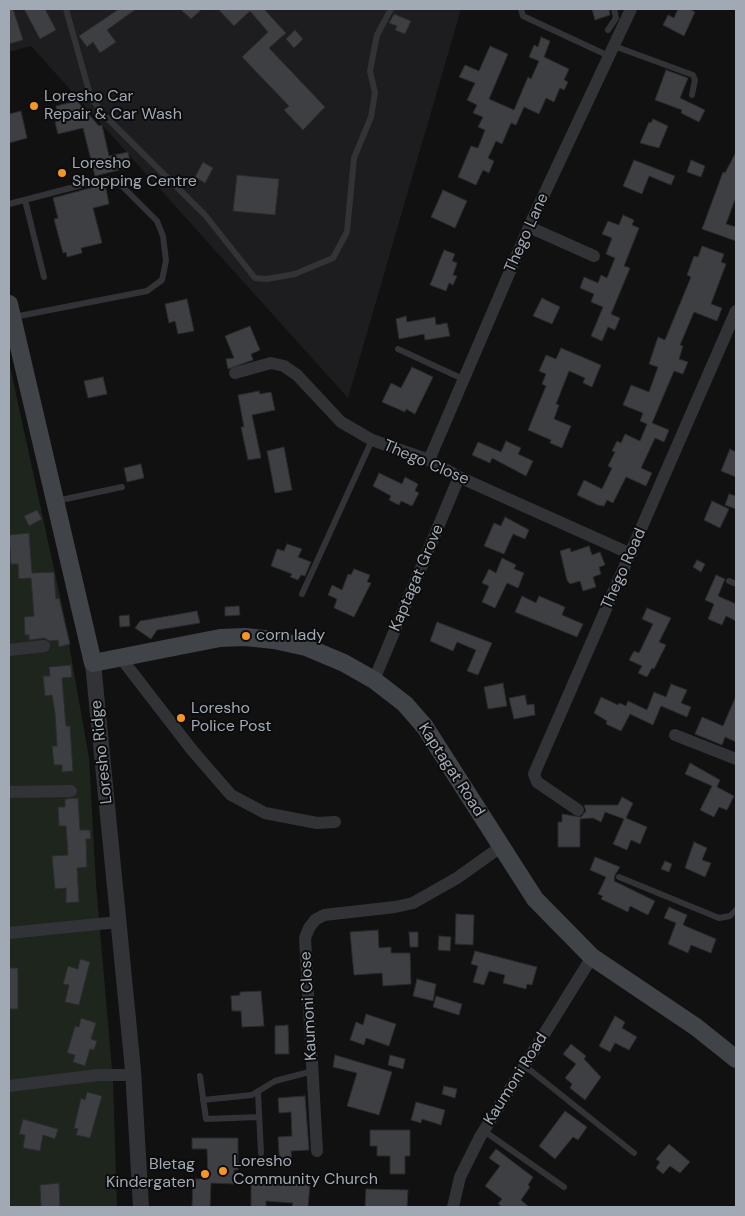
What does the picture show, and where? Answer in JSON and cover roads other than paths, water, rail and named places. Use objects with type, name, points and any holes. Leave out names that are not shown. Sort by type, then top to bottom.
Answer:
[{"type":"main road","name":"Loresho Ridge","points":[[10,313],[93,663]]},
{"type":"main road","name":"Kaptagat Road","points":[[93,663],[220,638],[274,640],[306,647],[344,663],[374,680],[405,704],[425,727],[535,899],[592,957],[696,1027],[736,1059]]},
{"type":"street","name":"Thego Lane","points":[[429,460],[529,227],[631,9]]},
{"type":"street","points":[[529,227],[594,256]]},
{"type":"street","name":"Thego Road","points":[[578,810],[538,782],[534,774],[736,311]]},
{"type":"street","name":"Thego Close","points":[[235,372],[271,363],[284,366],[308,386],[341,422],[372,440],[429,460],[459,477],[631,554]]},
{"type":"street","name":"Kaptagat Grove","points":[[374,680],[459,477]]},
{"type":"street","points":[[9,650],[44,646]]},
{"type":"street","points":[[121,658],[192,750],[231,795],[265,813],[317,823],[336,822]]},
{"type":"street","name":"Loresho Ridge","points":[[93,663],[133,1076],[141,1207]]},
{"type":"street","points":[[676,735],[736,760]]},
{"type":"street","points":[[9,792],[71,791]]},
{"type":"street","name":"Kaumoni Close","points":[[318,1151],[305,938],[315,920],[324,915],[395,907],[413,903],[457,878],[502,846]]},
{"type":"street","points":[[9,933],[118,922]]},
{"type":"street","name":"Kaumoni Road","points":[[453,1207],[460,1177],[484,1131],[592,957]]},
{"type":"street","points":[[9,1086],[98,1075],[133,1076]]},
{"type":"lane","points":[[66,9],[91,98],[105,116],[205,215],[255,278],[267,279],[296,274],[333,258],[347,232],[354,158],[371,117],[374,93],[370,71],[377,35],[390,9]]},
{"type":"lane","points":[[521,9],[523,16],[612,51],[693,75],[695,80],[692,95]]},
{"type":"lane","points":[[608,30],[616,18],[614,9]]},
{"type":"lane","points":[[9,204],[105,179],[116,180],[157,221],[163,236],[166,261],[162,280],[147,291],[10,313]]},
{"type":"lane","points":[[25,200],[44,277]]},
{"type":"lane","points":[[398,349],[463,379]]},
{"type":"lane","points":[[302,594],[372,440]]},
{"type":"lane","points":[[55,502],[122,487]]},
{"type":"lane","points":[[619,876],[719,918],[730,916],[736,910]]},
{"type":"lane","points":[[525,1066],[634,1153]]},
{"type":"lane","points":[[203,1100],[258,1092],[275,1081],[313,1071]]},
{"type":"lane","points":[[200,1076],[206,1119],[260,1117]]},
{"type":"lane","points":[[258,1092],[261,1153]]},
{"type":"lane","points":[[484,1131],[564,1187]]},
{"type":"place","name":"Loresho Car Repair & Car Wash","points":[[34,106]]},
{"type":"place","name":"Loresho Shopping Centre","points":[[62,173]]},
{"type":"place","name":"corn lady","points":[[246,636]]},
{"type":"place","name":"Loresho Police Post","points":[[181,718]]},
{"type":"place","name":"Loresho Community Church","points":[[223,1171]]},
{"type":"place","name":"Bletag Kindergaten","points":[[205,1174]]}]
